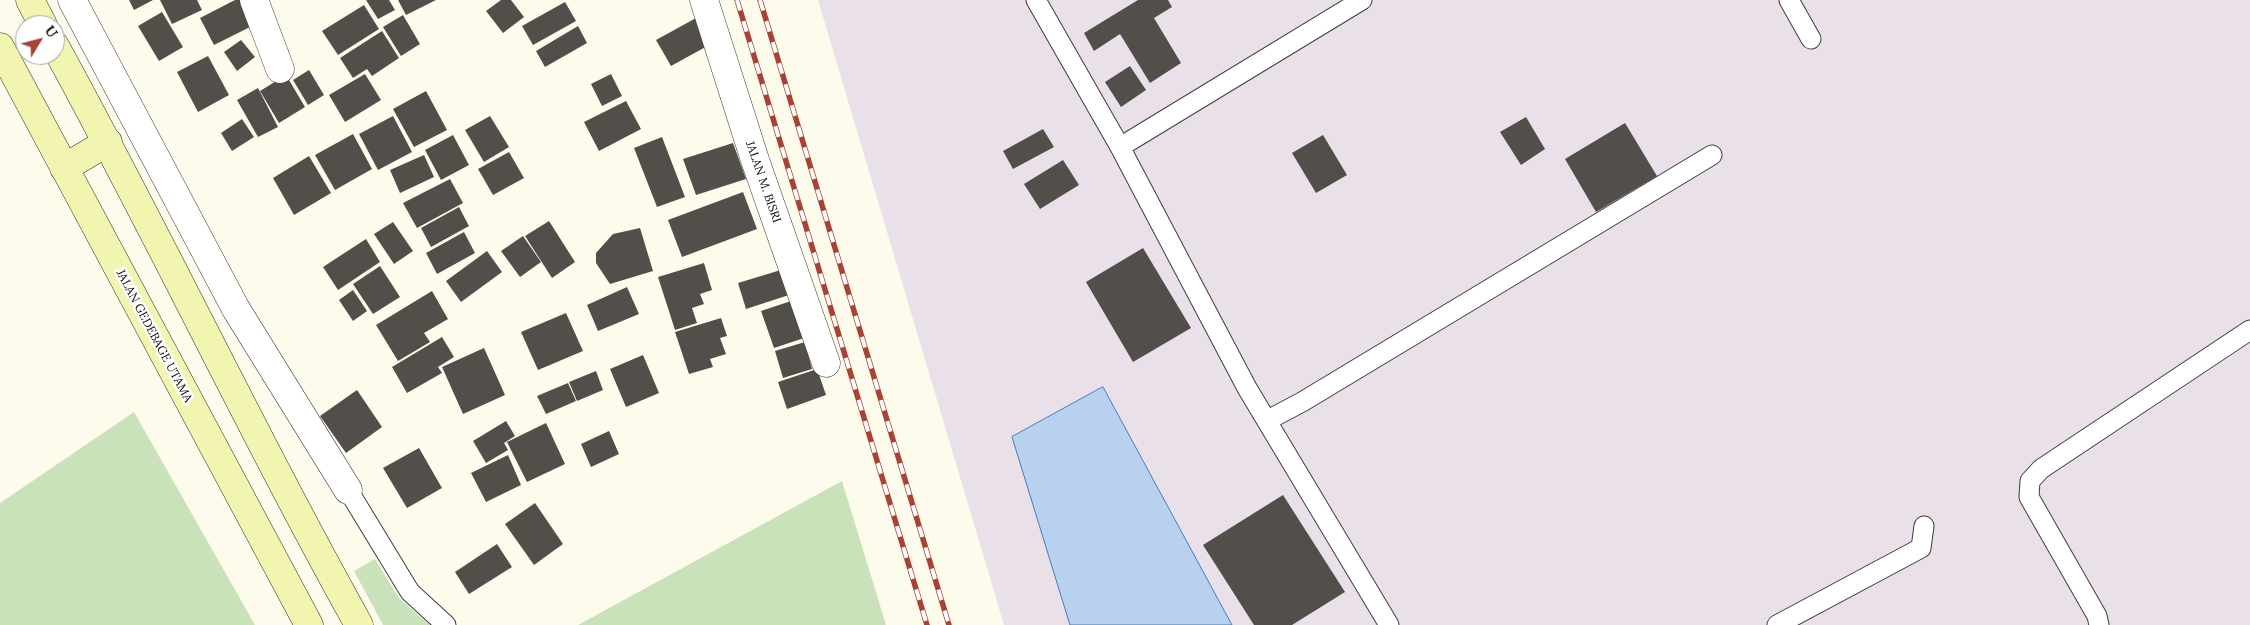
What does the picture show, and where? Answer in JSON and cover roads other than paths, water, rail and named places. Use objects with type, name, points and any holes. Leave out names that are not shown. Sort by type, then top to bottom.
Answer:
[{"type":"main road","name":"JALAN GEDEBAGE UTAMA","points":[[0,47],[309,625]]},
{"type":"main road","points":[[65,64],[108,142],[297,513],[359,625]]},
{"type":"main road","points":[[64,168],[108,142]]},
{"type":"street","points":[[254,0],[280,69]]},
{"type":"street","name":"JALAN M. BISRI","points":[[704,0],[755,160],[826,363]]},
{"type":"street","points":[[41,15],[74,2],[236,309],[348,490]]},
{"type":"lane","points":[[1036,0],[1120,147],[1246,388],[1268,420],[1389,625]]},
{"type":"lane","points":[[1120,147],[1362,0]]},
{"type":"lane","points":[[1790,0],[1811,39]]},
{"type":"lane","points":[[1268,420],[1302,402],[1712,155]]},
{"type":"lane","points":[[2099,625],[2097,616],[2029,497],[2030,481],[2041,469],[2250,330]]},
{"type":"lane","points":[[348,490],[410,592],[446,625]]},
{"type":"lane","points":[[1777,625],[1921,548],[1924,526]]},
{"type":"water","points":[[1103,387],[1232,625],[1070,625],[1012,437]]},
{"type":"railway","points":[[737,0],[927,625]]},
{"type":"railway","points":[[760,0],[949,625]]}]
